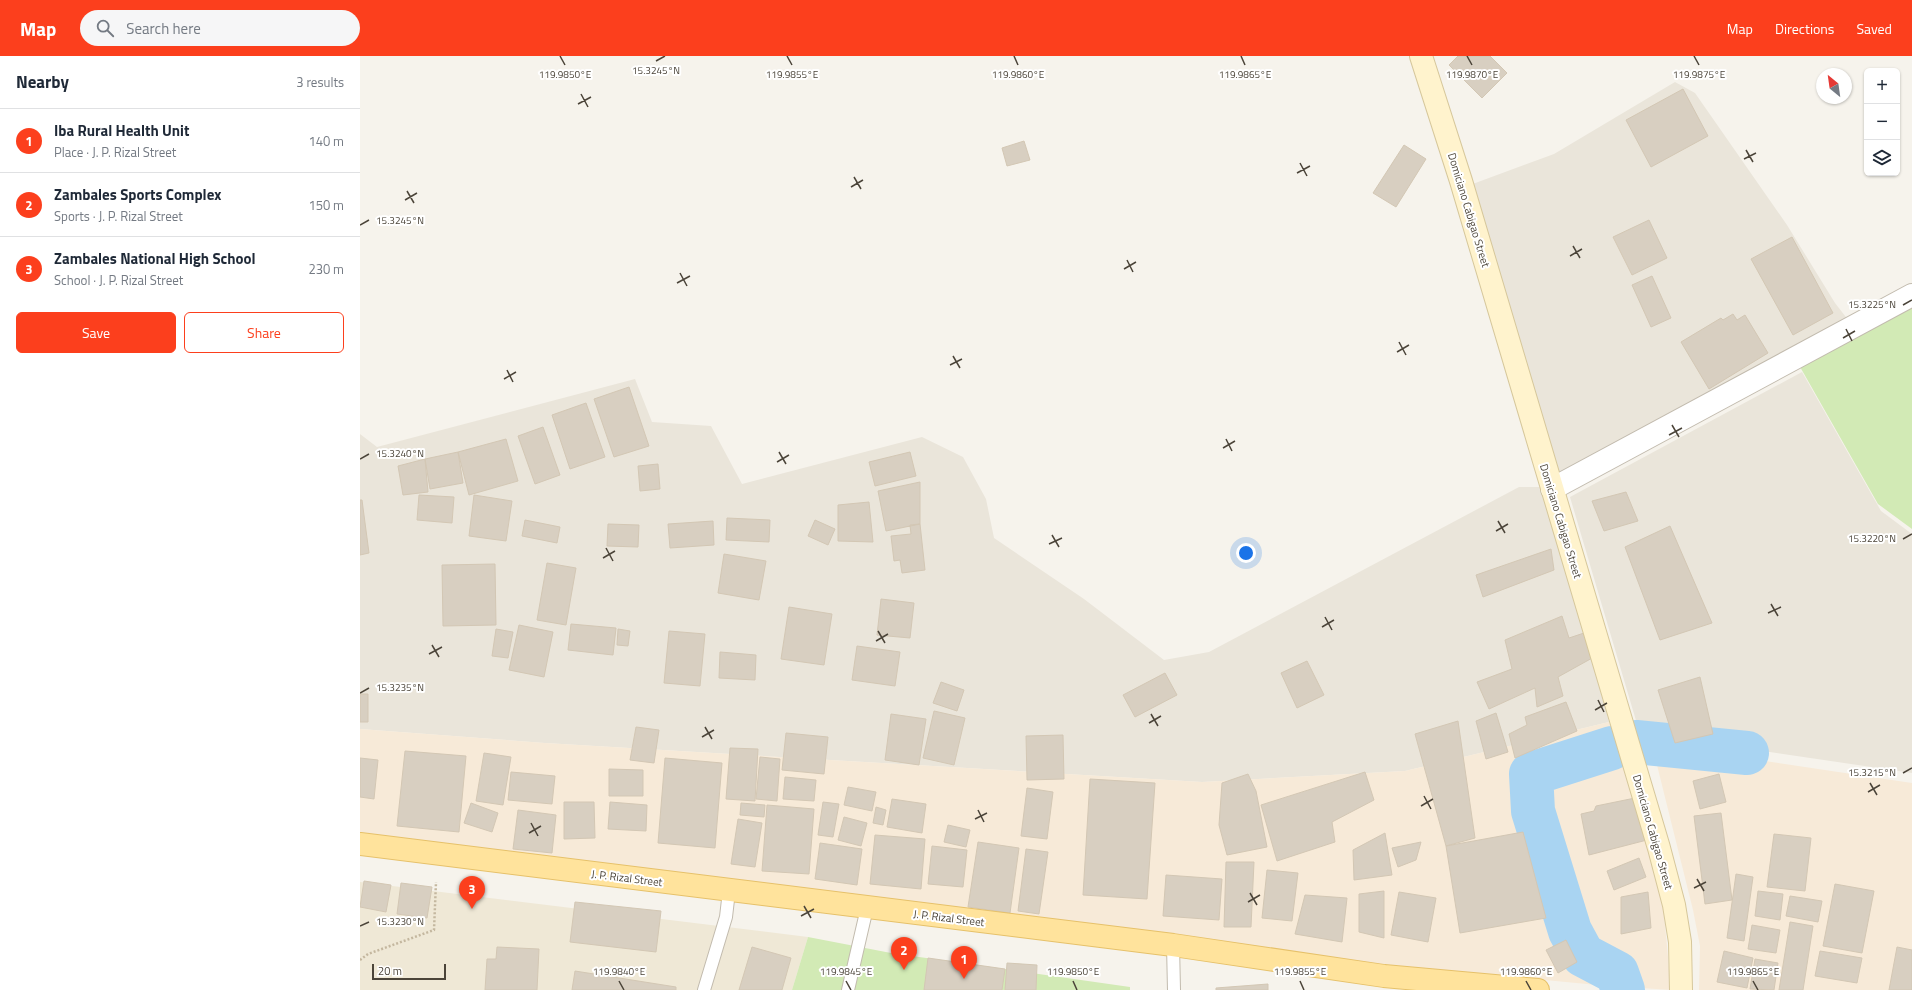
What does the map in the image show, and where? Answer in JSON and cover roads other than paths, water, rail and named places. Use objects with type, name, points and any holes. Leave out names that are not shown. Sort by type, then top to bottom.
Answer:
[{"type":"main road","name":"J. P. Rizal Street","points":[[360,844],[1173,945],[1386,983],[1538,990]]},
{"type":"street","name":"Domiciano Cabigao Street","points":[[1421,56],[1461,181],[1660,848],[1674,905],[1678,935],[1681,990]]},
{"type":"street","points":[[1552,489],[1912,295]]},
{"type":"lane","points":[[704,990],[726,916],[729,891]]},
{"type":"lane","points":[[848,990],[867,908]]},
{"type":"lane","points":[[1173,945],[1174,990]]},
{"type":"waterway","points":[[1636,742],[1747,753]]},
{"type":"waterway","points":[[1612,748],[1531,774],[1533,811],[1570,931],[1583,955],[1617,973],[1623,990]]},
{"type":"place","name":"Zambales National High School","points":[[472,909]]},
{"type":"place","name":"Zambales Sports Complex","points":[[904,970]]},
{"type":"place","name":"Iba Rural Health Unit","points":[[964,979]]}]
